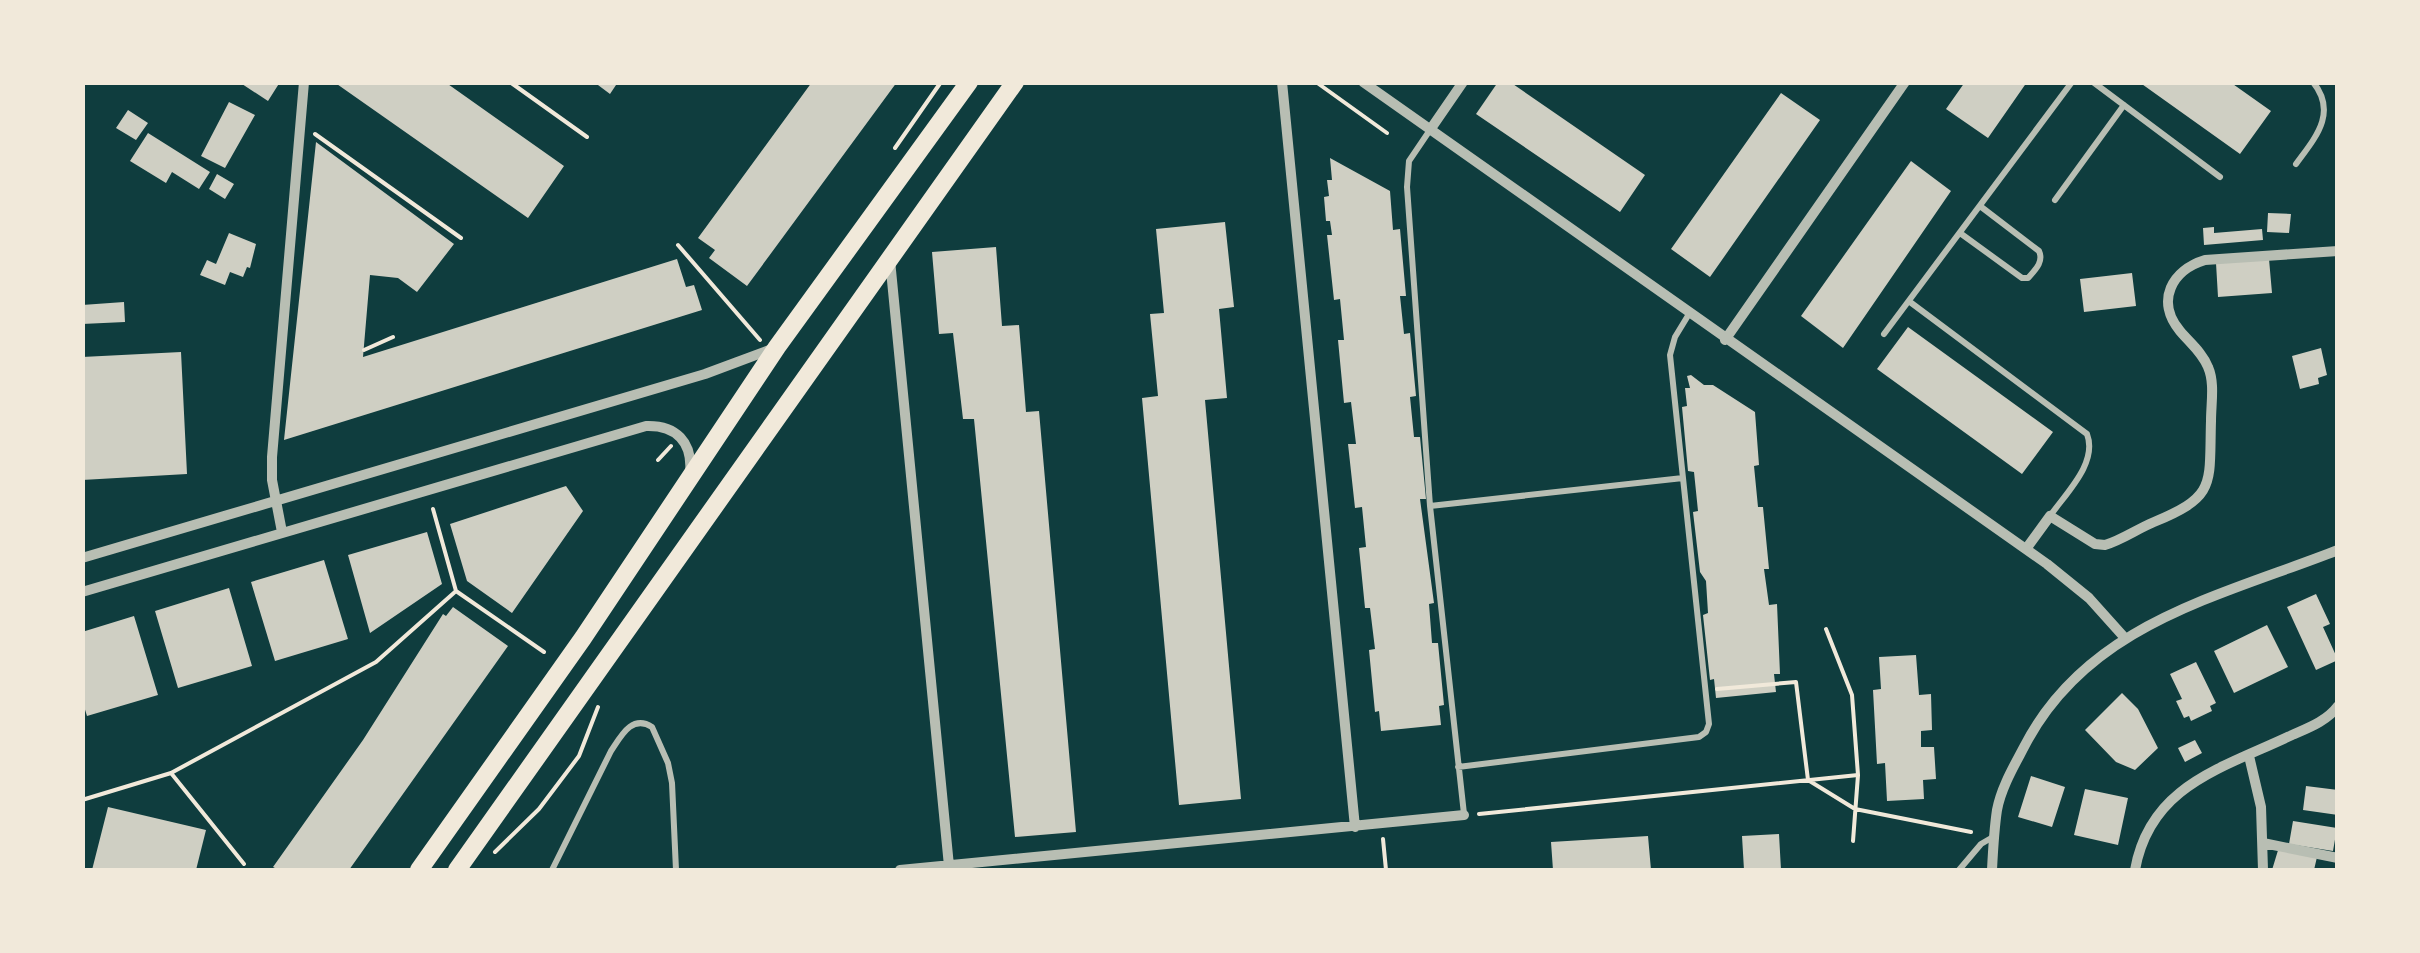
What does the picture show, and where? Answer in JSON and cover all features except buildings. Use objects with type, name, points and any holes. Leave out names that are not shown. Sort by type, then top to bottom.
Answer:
[{"type":"main road","points":[[419,870],[582,638],[690,474],[769,344],[969,82]]},
{"type":"main road","points":[[457,870],[1015,82]]},
{"type":"street","points":[[282,532],[272,457],[304,82]]},
{"type":"street","points":[[1282,82],[1354,827]]},
{"type":"street","points":[[1363,82],[2026,549],[2080,591],[2124,637]]},
{"type":"street","points":[[1430,130],[1464,82]]},
{"type":"street","points":[[1725,340],[1904,82]]},
{"type":"street","points":[[2026,549],[2050,516],[2096,544],[2105,545],[2184,510],[2197,502],[2205,488],[2210,469],[2212,378],[2201,354],[2177,328],[2170,310],[2170,291],[2176,276],[2187,266],[2205,260],[2338,251]]},
{"type":"street","points":[[890,260],[948,866]]},
{"type":"street","points":[[82,558],[705,374],[769,344]]},
{"type":"street","points":[[82,592],[646,426],[660,426],[681,436],[691,459],[690,474]]},
{"type":"street","points":[[1992,870],[1998,806],[2035,725],[2076,673],[2124,637],[2338,550]]},
{"type":"street","points":[[2135,870],[2147,828],[2184,788],[2318,723],[2338,706]]},
{"type":"street","points":[[2249,756],[2261,807],[2262,870]]},
{"type":"street","points":[[900,870],[1464,815]]},
{"type":"street","points":[[2263,844],[2338,858]]},
{"type":"lane","points":[[1884,334],[2072,82]]},
{"type":"lane","points":[[2093,82],[2220,177]]},
{"type":"lane","points":[[2296,164],[2320,132],[2326,110],[2321,92],[2313,82]]},
{"type":"lane","points":[[2055,200],[2124,105]]},
{"type":"lane","points":[[1430,130],[1409,161],[1406,178],[1430,506],[1464,815]]},
{"type":"lane","points":[[1960,233],[2022,278],[2028,278],[2037,268],[2041,260],[2039,251],[1980,206]]},
{"type":"lane","points":[[1910,302],[2087,434],[2090,450],[2086,463],[2050,516]]},
{"type":"lane","points":[[1458,767],[1698,737],[1706,732],[1709,724],[1670,355],[1674,337],[1689,314]]},
{"type":"lane","points":[[1430,506],[1683,478]]},
{"type":"lane","points":[[552,870],[611,751],[622,733],[641,722],[652,727],[668,762],[676,870]]},
{"type":"lane","points":[[1959,870],[1981,844],[1994,836]]},
{"type":"path","points":[[510,82],[587,137]]},
{"type":"path","points":[[1316,82],[1387,133]]},
{"type":"path","points":[[308,129],[462,238]]},
{"type":"path","points":[[678,245],[769,344]]},
{"type":"path","points":[[364,350],[393,337]]},
{"type":"path","points":[[658,460],[671,446]]},
{"type":"path","points":[[433,509],[456,592],[544,652]]},
{"type":"path","points":[[82,800],[171,773],[376,662],[456,592]]},
{"type":"path","points":[[1826,629],[1852,695],[1858,775],[1853,841]]},
{"type":"path","points":[[1705,690],[1796,682],[1808,780]]},
{"type":"path","points":[[171,773],[244,864]]},
{"type":"path","points":[[1464,815],[1858,775]]},
{"type":"path","points":[[1808,780],[1855,809],[1970,832]]},
{"type":"path","points":[[1381,824],[1386,870]]}]
